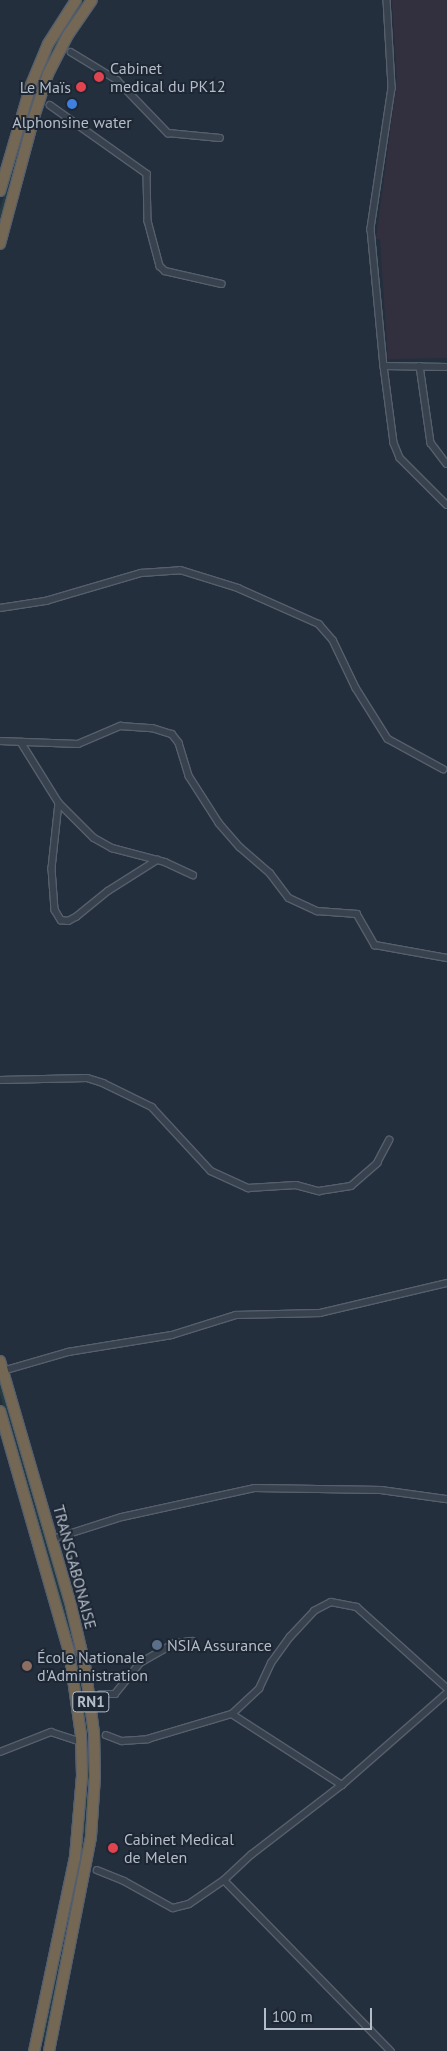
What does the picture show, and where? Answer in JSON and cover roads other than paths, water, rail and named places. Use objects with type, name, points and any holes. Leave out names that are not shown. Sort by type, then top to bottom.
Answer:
[{"type":"highway","points":[[0,191],[31,85],[48,44],[76,0]]},
{"type":"highway","points":[[0,244],[34,117],[48,74],[74,26],[92,0]]},
{"type":"highway","name":"TRANSGABONAISE","points":[[1,1366],[52,1539],[86,1672],[94,1733],[96,1776],[84,1880],[49,2051]]},
{"type":"highway","name":"TRANSGABONAISE","points":[[0,1411],[69,1651],[81,1742],[82,1776],[75,1857],[34,2051]]},
{"type":"street","points":[[387,0],[392,88],[371,229],[384,366],[394,443],[400,458],[447,505]]},
{"type":"street","points":[[71,52],[117,80],[168,133],[220,138]]},
{"type":"street","points":[[50,105],[148,174],[148,221],[160,266],[165,271],[222,284]]},
{"type":"street","points":[[384,366],[447,366]]},
{"type":"street","points":[[420,366],[431,443],[447,464]]},
{"type":"street","points":[[0,608],[30,605],[141,574],[180,570],[238,588],[319,624],[333,640],[356,688],[388,739],[442,769]]},
{"type":"street","points":[[0,741],[78,744],[120,726],[152,728],[172,734],[179,742],[189,776],[219,823],[240,847],[270,873],[289,898],[318,911],[357,914],[375,945],[447,958]]},
{"type":"street","points":[[20,742],[59,803],[94,838],[112,848],[157,860],[193,875]]},
{"type":"street","points":[[59,803],[52,869],[55,910],[61,920],[68,921],[76,917],[108,890],[157,860]]},
{"type":"street","points":[[0,1080],[87,1078],[103,1083],[152,1107],[212,1171],[248,1188],[296,1185],[319,1191],[351,1186],[377,1163],[389,1140]]},
{"type":"street","points":[[1,1366],[68,1352],[172,1335],[236,1315],[320,1313],[447,1283]]},
{"type":"street","points":[[52,1539],[122,1517],[255,1488],[381,1490],[447,1500]]},
{"type":"street","points":[[106,1735],[122,1741],[148,1739],[232,1714],[259,1689],[271,1663],[290,1637],[314,1611],[330,1602],[356,1607],[447,1688]]},
{"type":"street","points":[[101,1694],[115,1694],[140,1663],[174,1643],[192,1641]]},
{"type":"street","points":[[97,1870],[124,1880],[172,1908],[189,1904],[224,1880],[251,1854],[342,1786],[447,1693]]},
{"type":"street","points":[[232,1714],[342,1786]]},
{"type":"street","points":[[0,1752],[51,1732],[81,1742]]},
{"type":"street","points":[[224,1880],[391,2051]]},
{"type":"place","name":"Cabinet medical du PK12","points":[[99,77]]},
{"type":"place","name":"Le Maïs","points":[[81,87]]},
{"type":"place","name":"Alphonsine water","points":[[72,104]]},
{"type":"place","name":"NSIA Assurance","points":[[157,1645]]},
{"type":"place","name":"École Nationale d'Administration","points":[[27,1666]]},
{"type":"place","name":"Cabinet Medical de Melen","points":[[113,1848]]}]
